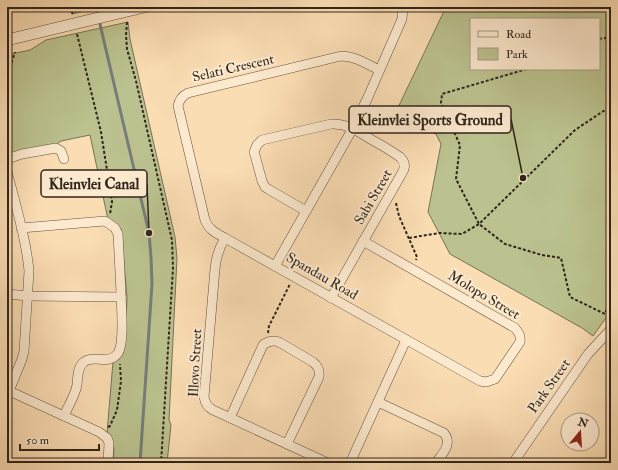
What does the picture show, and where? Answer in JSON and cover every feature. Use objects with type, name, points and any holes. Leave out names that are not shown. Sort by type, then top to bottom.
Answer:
[{"type":"street","points":[[7,40],[75,23],[123,17],[143,7]]},
{"type":"street","name":"Spandau Road","points":[[403,7],[402,19],[353,128],[274,266],[406,340]]},
{"type":"street","name":"Selati Crescent","points":[[274,266],[211,230],[207,224],[179,109],[179,103],[182,97],[188,93],[341,56],[354,58],[380,70]]},
{"type":"street","points":[[306,211],[265,187],[255,155],[255,148],[259,142],[265,139],[331,124],[341,124],[353,128]]},
{"type":"street","name":"Sabi Street","points":[[331,298],[405,166],[403,159],[400,156],[353,128]]},
{"type":"street","points":[[7,160],[22,154],[56,148],[61,151],[64,159]]},
{"type":"street","points":[[7,171],[30,271],[24,351],[8,390],[99,432],[107,438],[109,443],[108,463]]},
{"type":"street","points":[[21,228],[105,221],[115,228],[118,234],[123,321],[118,353],[113,358],[108,360],[89,360],[81,365],[75,393],[64,416]]},
{"type":"street","name":"Illovo Street","points":[[225,238],[216,259],[204,397],[206,404],[210,409],[328,463]]},
{"type":"street","name":"Molopo Street","points":[[363,240],[515,328],[521,337],[518,346],[495,379],[486,382],[480,381],[406,340]]},
{"type":"street","points":[[7,294],[28,296],[121,297]]},
{"type":"street","name":"Park Street","points":[[512,463],[588,354],[611,328]]},
{"type":"street","points":[[230,418],[262,348],[266,342],[272,340],[279,342],[316,364],[319,370],[319,377],[287,444]]},
{"type":"street","points":[[350,463],[406,340]]},
{"type":"street","points":[[378,402],[444,433],[448,444],[436,463]]},
{"type":"path","points":[[73,7],[72,12],[100,132],[112,202],[110,215],[105,221]]},
{"type":"path","points":[[607,7],[611,22]]},
{"type":"path","points":[[123,17],[127,50],[136,81],[172,240],[173,268],[162,463]]},
{"type":"path","points":[[600,39],[611,37]]},
{"type":"path","points":[[7,77],[15,52]]},
{"type":"path","points":[[524,70],[442,94],[441,103],[460,145],[456,179],[479,224],[505,244],[542,255],[560,258],[570,297],[605,314],[611,298]]},
{"type":"path","points":[[409,238],[439,232],[462,234],[479,224],[575,130],[611,106]]},
{"type":"path","points":[[393,188],[399,216],[417,257],[411,268]]},
{"type":"path","points":[[266,342],[269,326],[294,277]]},
{"type":"path","points":[[99,432],[110,426],[117,410],[121,381],[118,353]]},
{"type":"green space","points":[[70,7],[101,7],[72,14]]},
{"type":"green space","points":[[446,7],[611,7],[611,311],[593,336],[582,328],[450,254],[428,212],[441,144],[436,134],[394,116]]},
{"type":"green space","points":[[128,22],[130,39],[175,237],[177,258],[169,420],[171,425],[167,463],[113,463],[114,447],[107,433],[113,362],[125,344],[127,298],[121,229],[109,219],[107,215],[90,135],[61,141],[54,146],[7,155],[7,55],[30,50],[46,40]]},
{"type":"waterway","points":[[96,7],[98,15]]},
{"type":"waterway","points":[[99,20],[149,233],[152,284],[140,463]]},
{"type":"place","name":"Kleinvlei Sports Ground","points":[[523,178]]},
{"type":"place","name":"Kleinvlei Canal","points":[[149,233]]}]
